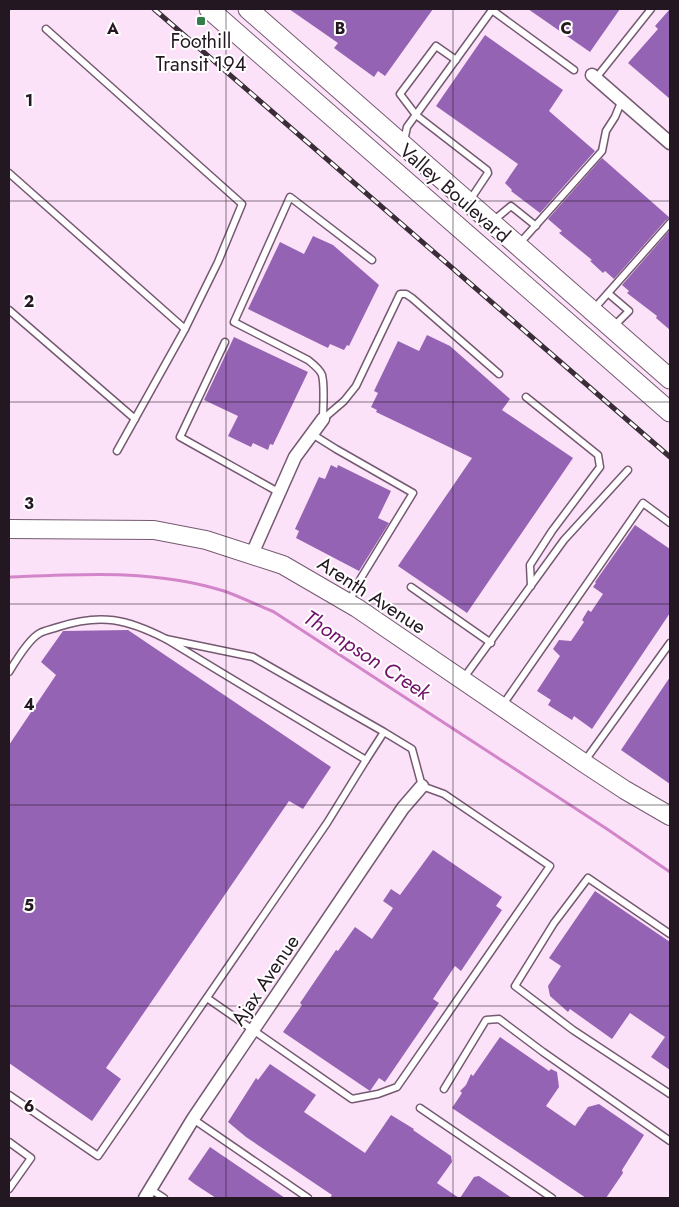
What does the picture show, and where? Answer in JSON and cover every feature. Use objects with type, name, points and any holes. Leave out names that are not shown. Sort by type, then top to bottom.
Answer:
[{"type":"main road","name":"Valley Boulevard","points":[[210,9],[670,412]]},
{"type":"main road","name":"Valley Boulevard","points":[[248,9],[670,379]]},
{"type":"main road","points":[[322,107],[382,142],[393,146],[403,144]]},
{"type":"street","points":[[594,76],[670,143]]},
{"type":"street","points":[[252,554],[295,457],[323,419]]},
{"type":"street","name":"Arenth Avenue","points":[[9,529],[154,530],[206,540],[283,565],[349,603],[584,763],[670,816]]},
{"type":"street","name":"Ajax Avenue","points":[[148,1194],[193,1119],[404,808],[422,786]]},
{"type":"lane","points":[[403,144],[407,127],[493,9],[574,70]]},
{"type":"lane","points":[[594,76],[651,9]]},
{"type":"lane","points":[[46,29],[242,204],[218,262],[185,329],[117,451]]},
{"type":"lane","points":[[456,60],[436,46],[400,94],[416,115],[488,170],[488,173],[469,202]]},
{"type":"lane","points":[[518,246],[602,151],[606,131],[615,117],[622,100]]},
{"type":"lane","points":[[9,173],[185,329]]},
{"type":"lane","points":[[323,419],[322,373],[316,366],[308,360],[234,322],[290,196],[372,260]]},
{"type":"lane","points":[[492,222],[511,206],[536,226]]},
{"type":"lane","points":[[592,311],[670,223]]},
{"type":"lane","points":[[323,419],[344,401],[356,386],[400,294],[406,294],[412,298],[499,374]]},
{"type":"lane","points":[[609,294],[629,311],[612,329]]},
{"type":"lane","points":[[9,310],[135,419]]},
{"type":"lane","points":[[225,342],[180,437],[280,493]]},
{"type":"lane","points":[[526,397],[598,455],[600,467],[552,531],[530,565],[531,586]]},
{"type":"lane","points":[[312,434],[413,493],[361,578],[349,603]]},
{"type":"lane","points":[[463,680],[564,540],[628,470]]},
{"type":"lane","points":[[501,706],[643,503],[670,523]]},
{"type":"lane","points":[[411,587],[491,643]]},
{"type":"lane","points":[[9,672],[39,633],[74,622],[114,619],[142,627],[166,639],[366,760]]},
{"type":"lane","points":[[166,639],[253,657],[384,732],[412,749],[422,786],[444,794],[550,866],[397,1088],[352,1099],[207,998]]},
{"type":"lane","points":[[584,763],[670,643]]},
{"type":"lane","points":[[9,1095],[98,1156],[327,824],[384,732]]},
{"type":"lane","points":[[670,934],[588,878],[554,922],[516,986],[573,1030],[670,1094]]},
{"type":"lane","points":[[444,1089],[486,1020],[499,1019],[543,1052],[670,1140]]},
{"type":"lane","points":[[420,1108],[552,1198]]},
{"type":"lane","points":[[193,1119],[308,1198]]},
{"type":"lane","points":[[9,1142],[31,1158],[9,1189]]},
{"type":"lane","points":[[148,1194],[164,1198]]},
{"type":"building","points":[[289,9],[433,9],[385,76],[378,71],[374,77],[334,48],[338,43]]},
{"type":"building","points":[[528,9],[620,9],[590,52]]},
{"type":"building","points":[[670,9],[670,99],[628,63],[658,29],[655,26]]},
{"type":"building","points":[[485,35],[563,90],[549,111],[595,151],[540,213],[511,191],[505,183],[518,164],[436,106]]},
{"type":"building","points":[[602,158],[670,218],[666,220],[614,279],[605,271],[603,273],[590,261],[592,260],[559,233],[562,231],[548,219]]},
{"type":"building","points":[[670,230],[670,330],[656,318],[657,316],[627,293],[629,291],[622,285]]},
{"type":"building","points":[[313,236],[333,245],[379,285],[349,346],[347,345],[344,350],[330,344],[328,348],[248,309],[280,242],[304,254]]},
{"type":"building","points":[[427,335],[450,346],[510,399],[502,410],[573,458],[467,613],[398,566],[472,458],[376,412],[377,410],[371,407],[378,393],[374,391],[398,341],[419,351]]},
{"type":"building","points":[[234,337],[308,372],[273,445],[270,444],[268,450],[253,443],[251,447],[228,436],[238,416],[204,400]]},
{"type":"building","points":[[331,465],[337,468],[338,465],[391,491],[378,518],[389,523],[359,571],[296,538],[299,531],[295,529],[319,477],[325,479]]},
{"type":"building","points":[[635,525],[670,549],[670,613],[592,729],[574,716],[572,720],[548,705],[551,700],[537,691],[560,656],[553,649],[559,640],[571,641],[584,622],[582,620],[588,610],[591,612],[603,594],[593,587],[595,582]]},
{"type":"building","points":[[128,630],[331,767],[303,809],[289,801],[106,1068],[121,1079],[92,1121],[9,1063],[9,745],[56,675],[41,662],[63,631]]},
{"type":"building","points":[[670,677],[670,784],[621,750]]},
{"type":"building","points":[[433,850],[502,897],[496,906],[502,910],[461,971],[455,966],[433,999],[439,1003],[385,1082],[379,1078],[370,1091],[283,1032],[336,950],[338,951],[355,927],[372,939],[393,908],[383,901],[391,889],[400,895]]},
{"type":"building","points":[[595,891],[670,942],[670,1070],[651,1057],[665,1037],[630,1013],[612,1039],[570,1009],[568,1012],[550,996],[548,986],[561,966],[549,958]]},
{"type":"building","points":[[500,1037],[549,1071],[551,1069],[557,1072],[559,1087],[546,1106],[575,1126],[588,1107],[599,1104],[644,1135],[622,1170],[623,1173],[606,1198],[586,1198],[452,1108],[471,1074],[473,1076]]},
{"type":"building","points":[[270,1064],[316,1095],[304,1112],[365,1153],[391,1115],[414,1129],[451,1156],[452,1162],[437,1183],[459,1198],[330,1198],[332,1195],[246,1137],[228,1122],[256,1078],[258,1080]]},
{"type":"building","points":[[210,1147],[285,1198],[216,1198],[196,1185],[188,1179]]},
{"type":"building","points":[[479,1176],[512,1198],[460,1198],[474,1177]]},
{"type":"waterway","name":"Thompson Creek","points":[[9,577],[90,574],[144,576],[198,584],[243,598],[274,612],[670,872]]},
{"type":"railway","points":[[154,9],[670,457]]},
{"type":"place","name":"Foothill Transit 194","points":[[201,21]]}]
